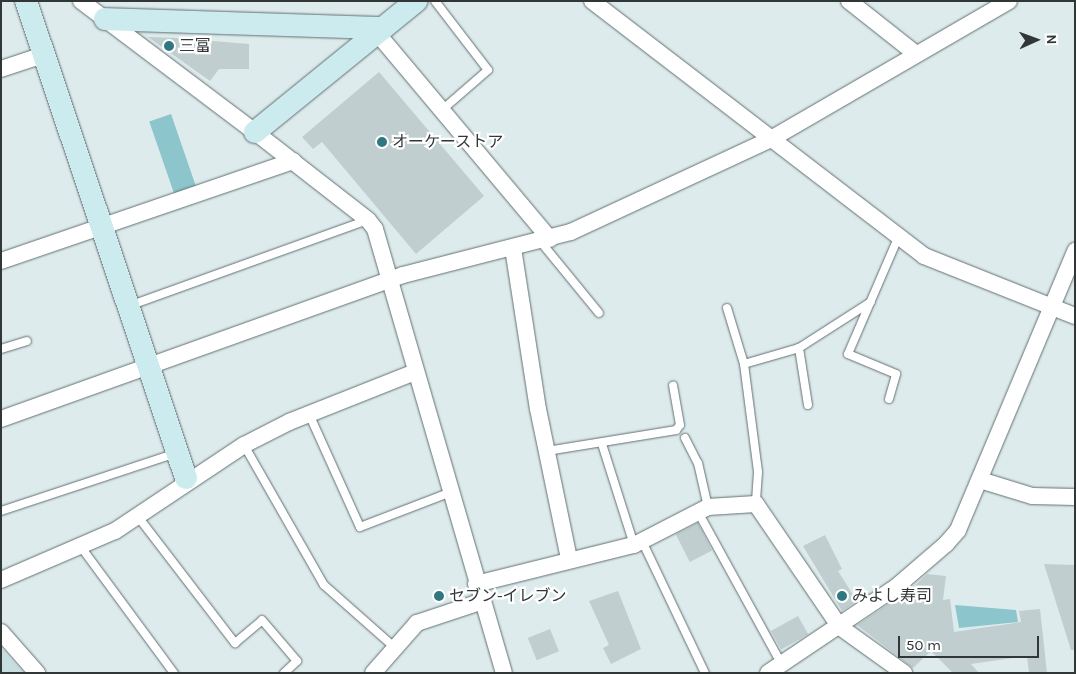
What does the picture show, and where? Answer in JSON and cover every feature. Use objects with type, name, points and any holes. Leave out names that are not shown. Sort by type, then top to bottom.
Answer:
[{"type":"street","points":[[26,1],[127,307],[187,480]]},
{"type":"street","points":[[81,1],[256,132],[368,220],[392,281],[415,372],[451,492],[480,602],[504,673]]},
{"type":"street","points":[[256,132],[416,1]]},
{"type":"street","points":[[592,1],[898,238],[947,267],[1053,304],[1075,316]]},
{"type":"street","points":[[849,1],[916,54]]},
{"type":"street","points":[[1,420],[149,369],[392,281],[545,240],[771,139],[1009,1]]},
{"type":"street","points":[[104,19],[380,30],[545,240]]},
{"type":"street","points":[[1,70],[43,55]]},
{"type":"street","points":[[1,261],[293,161]]},
{"type":"street","points":[[514,248],[547,451],[569,558]]},
{"type":"street","points":[[768,673],[840,627],[946,544],[958,530],[1075,251]]},
{"type":"street","points":[[1,580],[81,547],[138,518],[187,480],[244,445],[309,414],[415,372]]},
{"type":"street","points":[[980,480],[1032,496],[1075,497]]},
{"type":"street","points":[[476,584],[569,558],[638,543],[703,510],[756,504],[840,627],[904,673]]},
{"type":"street","points":[[373,673],[417,623],[480,602]]},
{"type":"street","points":[[1,632],[37,673]]},
{"type":"lane","points":[[435,1],[488,70],[442,110]]},
{"type":"lane","points":[[127,307],[368,220]]},
{"type":"lane","points":[[889,399],[896,374],[848,354],[898,238]]},
{"type":"lane","points":[[545,240],[600,313]]},
{"type":"lane","points":[[744,364],[800,348],[871,302]]},
{"type":"lane","points":[[727,308],[744,364],[758,472],[756,504]]},
{"type":"lane","points":[[1,350],[27,341]]},
{"type":"lane","points":[[800,348],[808,405]]},
{"type":"lane","points":[[547,451],[602,444],[676,430],[680,425],[673,386]]},
{"type":"lane","points":[[309,414],[360,527],[451,492]]},
{"type":"lane","points":[[685,438],[698,463],[703,510],[781,663]]},
{"type":"lane","points":[[602,444],[638,543],[705,673]]},
{"type":"lane","points":[[244,445],[324,584],[394,648]]},
{"type":"lane","points":[[1,511],[178,452]]},
{"type":"lane","points":[[138,518],[235,643],[262,620],[298,661],[284,673]]},
{"type":"lane","points":[[81,547],[174,673]]},
{"type":"shaded area","points":[[171,114],[196,186],[174,193],[149,121]]},
{"type":"shaded area","points":[[955,605],[1016,610],[1018,622],[959,628]]},
{"type":"shaded area","points":[[1,648],[24,673],[1,673]]},
{"type":"building","points":[[148,37],[178,38],[185,43],[188,39],[249,44],[249,69],[219,69],[210,81]]},
{"type":"building","points":[[379,72],[484,196],[416,254],[322,142],[313,149],[302,137]]},
{"type":"building","points":[[698,523],[712,551],[690,562],[676,534]]},
{"type":"building","points":[[825,535],[842,569],[838,571],[857,601],[842,611],[803,546]]},
{"type":"building","points":[[1044,564],[1075,565],[1075,650],[1071,650]]},
{"type":"building","points":[[927,574],[946,576],[943,600],[950,599],[954,632],[1021,622],[1019,611],[1040,609],[1047,673],[1029,673],[1027,656],[971,664],[979,673],[953,673],[931,651],[913,668],[857,625],[893,601],[911,598],[913,587]]},
{"type":"building","points":[[618,591],[641,649],[611,664],[603,648],[609,645],[589,601]]},
{"type":"building","points":[[798,616],[808,634],[781,649],[771,631]]},
{"type":"building","points":[[550,629],[559,651],[537,660],[528,638]]},
{"type":"place","name":"三富","points":[[169,46]]},
{"type":"place","name":"オーケーストア","points":[[382,142]]},
{"type":"place","name":"セブン-イレブン","points":[[439,596]]},
{"type":"place","name":"みよし寿司","points":[[842,596]]}]
